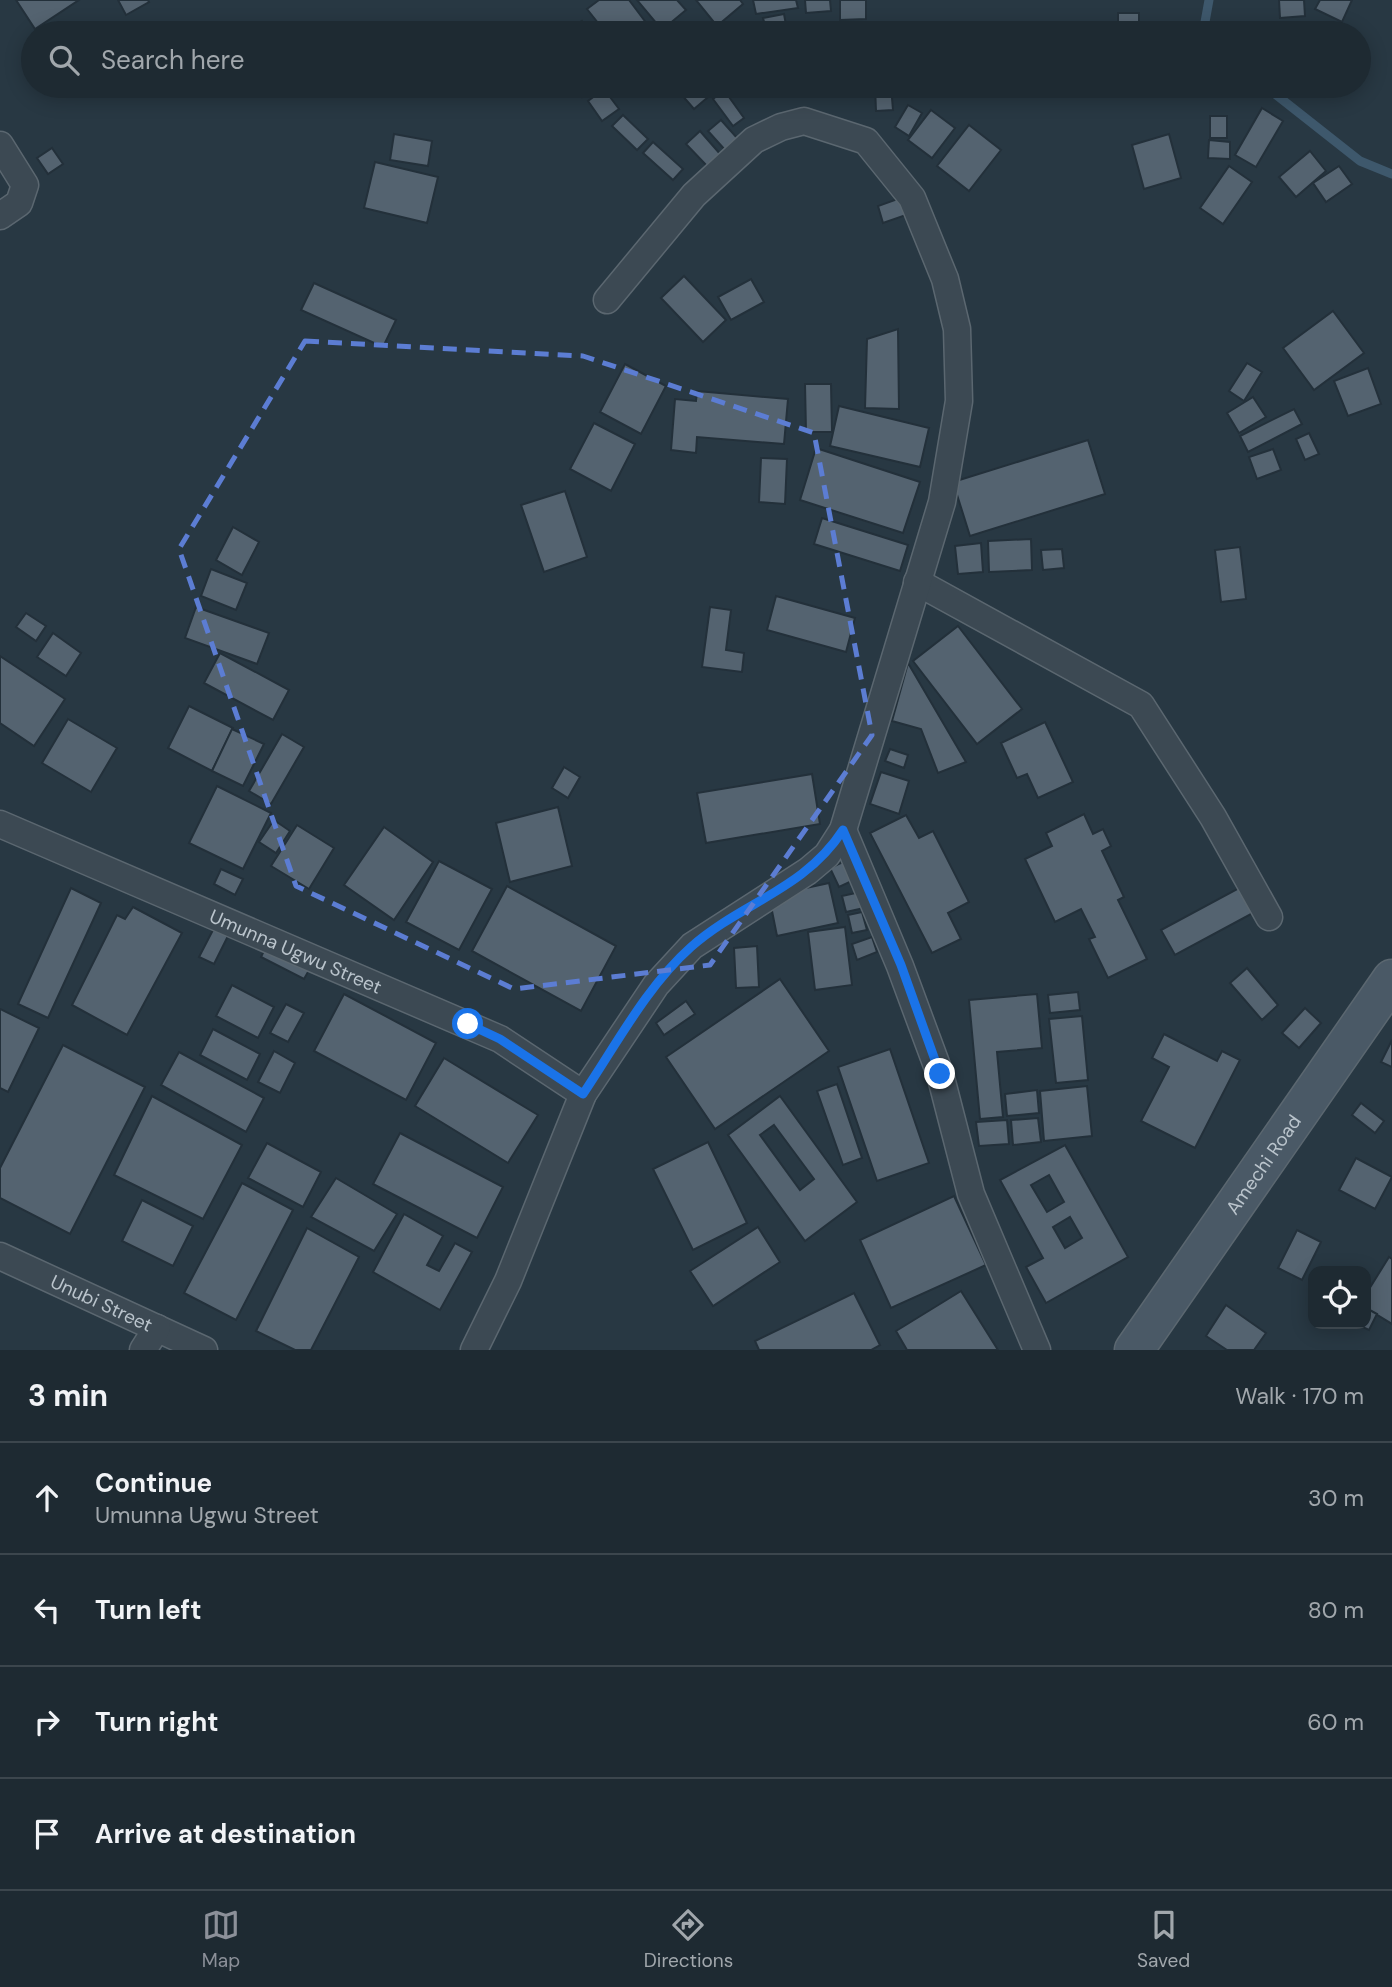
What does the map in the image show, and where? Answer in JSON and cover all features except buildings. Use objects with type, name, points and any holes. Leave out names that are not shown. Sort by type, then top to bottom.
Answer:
[{"type":"main road","name":"Amechi Road","points":[[1134,1350],[1392,979]]},
{"type":"street","points":[[474,1350],[508,1281],[583,1094],[656,985],[692,946],[808,871],[827,855],[843,830],[942,502],[954,446],[959,401],[957,329],[945,279],[912,198],[866,141],[804,121],[781,127],[754,139],[694,195],[607,300]]},
{"type":"street","points":[[0,145],[25,185],[19,203],[0,216]]},
{"type":"street","points":[[917,582],[1141,705],[1213,817],[1269,917]]},
{"type":"street","name":"Umunna Ugwu Street","points":[[0,824],[500,1039],[583,1094]]},
{"type":"street","points":[[843,830],[901,965],[940,1074],[971,1194],[1037,1350]]},
{"type":"street","name":"Unubi Street","points":[[0,1256],[150,1339],[204,1350]]},
{"type":"highlighted area","points":[[305,341],[583,356],[814,433],[872,735],[710,965],[514,989],[296,886],[179,549]]},
{"type":"waterway","points":[[1205,21],[1209,0]]},
{"type":"waterway","points":[[1280,98],[1360,161],[1392,174]]},
{"type":"route","points":[[468,1024],[500,1039],[583,1094],[656,985],[692,946],[808,871],[827,855],[843,830],[901,965],[940,1074]]}]
